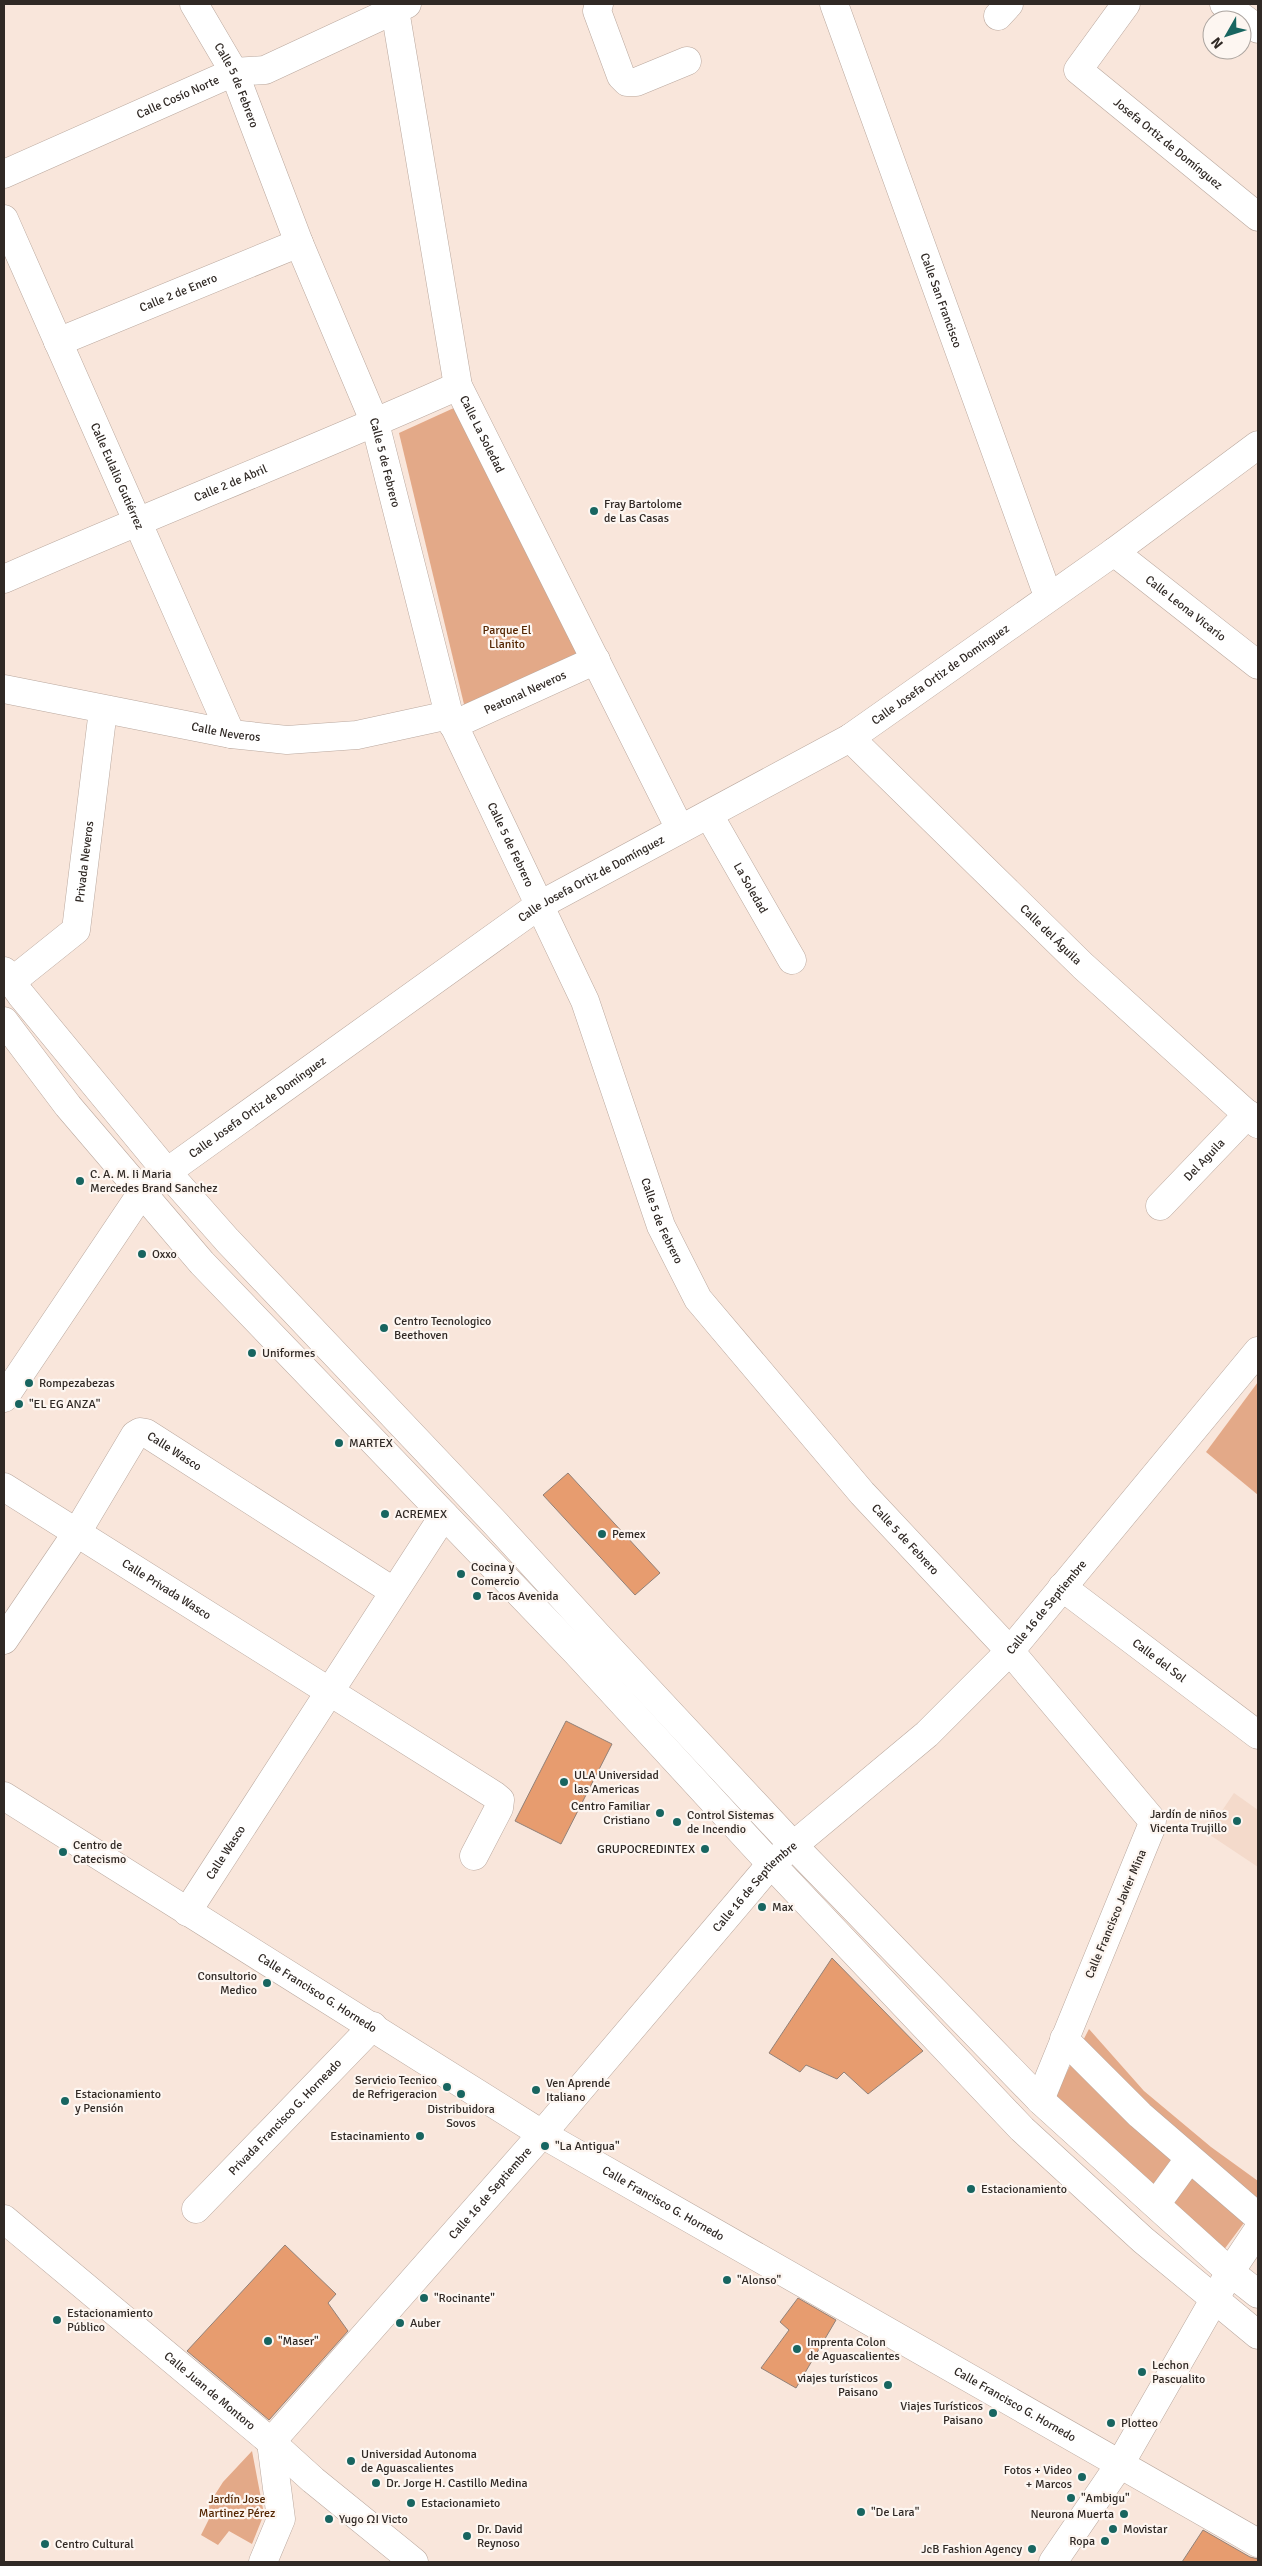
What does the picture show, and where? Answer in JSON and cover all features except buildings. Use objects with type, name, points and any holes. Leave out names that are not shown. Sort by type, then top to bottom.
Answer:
[{"type":"street","name":"Calle 5 de Febrero","points":[[194,4],[234,72],[299,243],[375,423],[451,720],[538,906],[585,1001],[661,1226],[698,1299],[862,1494],[1010,1651]]},
{"type":"street","points":[[599,4],[597,11],[621,76],[627,82],[636,82],[687,61]]},
{"type":"street","name":"Calle San Francisco","points":[[834,4],[1048,596]]},
{"type":"street","name":"Josefa Ortiz de Domínguez","points":[[1126,4],[1078,70],[1258,217]]},
{"type":"street","points":[[1224,4],[1258,29]]},
{"type":"street","name":"Calle Cosío Norte","points":[[4,174],[234,72],[265,70],[399,6]]},
{"type":"street","name":"Calle La Soledad","points":[[399,6],[458,386],[680,829]]},
{"type":"street","name":"Calle Eulalio Gutiérrez","points":[[4,219],[230,734]]},
{"type":"street","name":"Calle 2 de Enero","points":[[58,342],[299,243]]},
{"type":"street","name":"Calle 2 de Abril","points":[[4,580],[137,521],[375,423],[458,386]]},
{"type":"street","name":"Calle Josefa Ortiz de Domínguez","points":[[4,1398],[141,1194],[167,1172],[538,906],[850,738],[1048,596],[1114,552],[1258,445]]},
{"type":"street","name":"Calle Leona Vicario","points":[[1114,552],[1258,665]]},
{"type":"street","name":"Peatonal Neveros","points":[[451,720],[596,660]]},
{"type":"street","name":"Calle Neveros","points":[[4,689],[230,734],[288,740],[357,735],[451,720]]},
{"type":"street","name":"Privada Neveros","points":[[7,976],[76,930],[104,710]]},
{"type":"street","name":"Calle del Águila","points":[[850,738],[1083,966],[1253,1119]]},
{"type":"street","name":"La Soledad","points":[[709,815],[792,960]]},
{"type":"street","points":[[7,976],[167,1172],[227,1240],[496,1524],[597,1636],[792,1844],[1040,2100],[1230,2272],[1258,2294]]},
{"type":"street","points":[[4,1022],[68,1106],[141,1194],[202,1263],[576,1652],[771,1864],[1022,2129],[1080,2184],[1214,2301],[1258,2335]]},
{"type":"street","name":"Del Aguila","points":[[1160,1206],[1253,1119]]},
{"type":"street","name":"Calle 16 de Septiembre","points":[[271,2442],[542,2134],[771,1864],[792,1844],[928,1734],[1010,1651],[1258,1351]]},
{"type":"street","name":"Calle Wasco","points":[[4,1640],[76,1534],[135,1435],[140,1432],[146,1433],[393,1591]]},
{"type":"street","name":"Calle Privada Wasco","points":[[4,1487],[76,1534],[331,1692]]},
{"type":"street","name":"Calle Wasco","points":[[187,1912],[331,1692],[393,1591],[444,1515]]},
{"type":"street","name":"Calle del Sol","points":[[1062,1586],[1258,1735]]},
{"type":"street","name":"Calle Francisco Javier Mina","points":[[1010,1651],[1152,1820],[1151,1828],[1040,2100]]},
{"type":"street","points":[[331,1692],[500,1800],[499,1808],[474,1856]]},
{"type":"street","name":"Calle Francisco G. Hornedo","points":[[4,1796],[313,1992],[373,2026],[542,2134],[1258,2543]]},
{"type":"street","name":"Privada Francisco G. Horneado","points":[[196,2209],[373,2026]]},
{"type":"street","points":[[1064,2039],[1140,2115],[1188,2159],[1258,2217]]},
{"type":"street","points":[[1162,2196],[1188,2159]]},
{"type":"street","name":"Calle Juan de Montoro","points":[[4,2219],[271,2442],[313,2480],[414,2562]]},
{"type":"street","points":[[1053,2562],[1120,2464],[1230,2272],[1258,2230]]},
{"type":"street","points":[[264,2562],[281,2520],[271,2442]]},
{"type":"shaded area","name":"Jardín de niños Vicenta Trujillo","points":[[1234,1793],[1258,1810],[1258,1867],[1207,1833]]},
{"type":"green space","name":"Parque El Llanito","points":[[456,407],[585,664],[468,721],[399,433]]},
{"type":"green space","points":[[1258,1382],[1258,1495],[1206,1452]]},
{"type":"green space","points":[[1089,2029],[1144,2091],[1211,2147],[1258,2181],[1258,2204],[1223,2251],[1053,2099]]},
{"type":"green space","name":"Jardín Jose Martinez Pérez","points":[[252,2451],[264,2514],[252,2544],[229,2531],[218,2545],[201,2535],[210,2517],[209,2504],[223,2482]]},
{"type":"place","name":"Fray Bartolome de Las Casas","points":[[594,511]]},
{"type":"place","name":"C. A. M. Ii Maria Mercedes Brand Sanchez","points":[[80,1181]]},
{"type":"place","name":"Oxxo","points":[[142,1254]]},
{"type":"place","name":"Centro Tecnologico Beethoven","points":[[384,1328]]},
{"type":"place","name":"Uniformes","points":[[252,1353]]},
{"type":"place","name":"Rompezabezas","points":[[29,1383]]},
{"type":"place","name":"\"EL EG ANZA\"","points":[[19,1404]]},
{"type":"place","name":"MARTEX","points":[[339,1443]]},
{"type":"place","name":"ACREMEX","points":[[385,1514]]},
{"type":"place","name":"Pemex","points":[[602,1534]]},
{"type":"place","name":"Cocina y Comercio","points":[[461,1574]]},
{"type":"place","name":"Tacos Avenida","points":[[477,1596]]},
{"type":"place","name":"ULA Universidad las Americas","points":[[564,1782]]},
{"type":"place","name":"Centro Familiar Cristiano","points":[[660,1813]]},
{"type":"place","name":"Jardín de niños Vicenta Trujillo","points":[[1237,1821]]},
{"type":"place","name":"Control Sistemas de Incendio","points":[[677,1822]]},
{"type":"place","name":"GRUPOCREDINTEX","points":[[705,1849]]},
{"type":"place","name":"Centro de Catecismo","points":[[63,1852]]},
{"type":"place","name":"Max","points":[[762,1907]]},
{"type":"place","name":"Consultorio Medico","points":[[267,1983]]},
{"type":"place","name":"Servicio Tecnico de Refrigeracion","points":[[447,2087]]},
{"type":"place","name":"Ven Aprende Italiano","points":[[536,2090]]},
{"type":"place","name":"Distribuidora Sovos","points":[[461,2094]]},
{"type":"place","name":"Estacionamiento y Pensión","points":[[65,2101]]},
{"type":"place","name":"Estacinamiento","points":[[420,2136]]},
{"type":"place","name":"\"La Antigua\"","points":[[545,2146]]},
{"type":"place","name":"Estacionamiento","points":[[971,2189]]},
{"type":"place","name":"\"Alonso\"","points":[[727,2280]]},
{"type":"place","name":"\"Rocinante\"","points":[[424,2298]]},
{"type":"place","name":"Estacionamiento Público","points":[[57,2320]]},
{"type":"place","name":"Auber","points":[[400,2323]]},
{"type":"place","name":"\"Maser\"","points":[[268,2341]]},
{"type":"place","name":"Imprenta Colon de Aguascalientes","points":[[797,2349]]},
{"type":"place","name":"Lechon Pascualito","points":[[1142,2372]]},
{"type":"place","name":"viajes turísticos Paisano","points":[[888,2385]]},
{"type":"place","name":"Viajes Turísticos Paisano","points":[[993,2413]]},
{"type":"place","name":"Plotteo","points":[[1111,2423]]},
{"type":"place","name":"Universidad Autonoma de Aguascalientes","points":[[351,2461]]},
{"type":"place","name":"Fotos + Video + Marcos","points":[[1082,2477]]},
{"type":"place","name":"Dr. Jorge H. Castillo Medina","points":[[376,2483]]},
{"type":"place","name":"\"Ambigu\"","points":[[1071,2498]]},
{"type":"place","name":"Estacionamieto","points":[[411,2503]]},
{"type":"place","name":"\"De Lara\"","points":[[861,2512]]},
{"type":"place","name":"Neurona Muerta","points":[[1124,2514]]},
{"type":"place","name":"Yugo ΩI Victo","points":[[329,2519]]},
{"type":"place","name":"Movistar","points":[[1113,2529]]},
{"type":"place","name":"Dr. David Reynoso","points":[[467,2536]]},
{"type":"place","name":"Ropa","points":[[1105,2541]]},
{"type":"place","name":"Centro Cultural","points":[[45,2544]]},
{"type":"place","name":"JcB Fashion Agency","points":[[1032,2549]]}]
